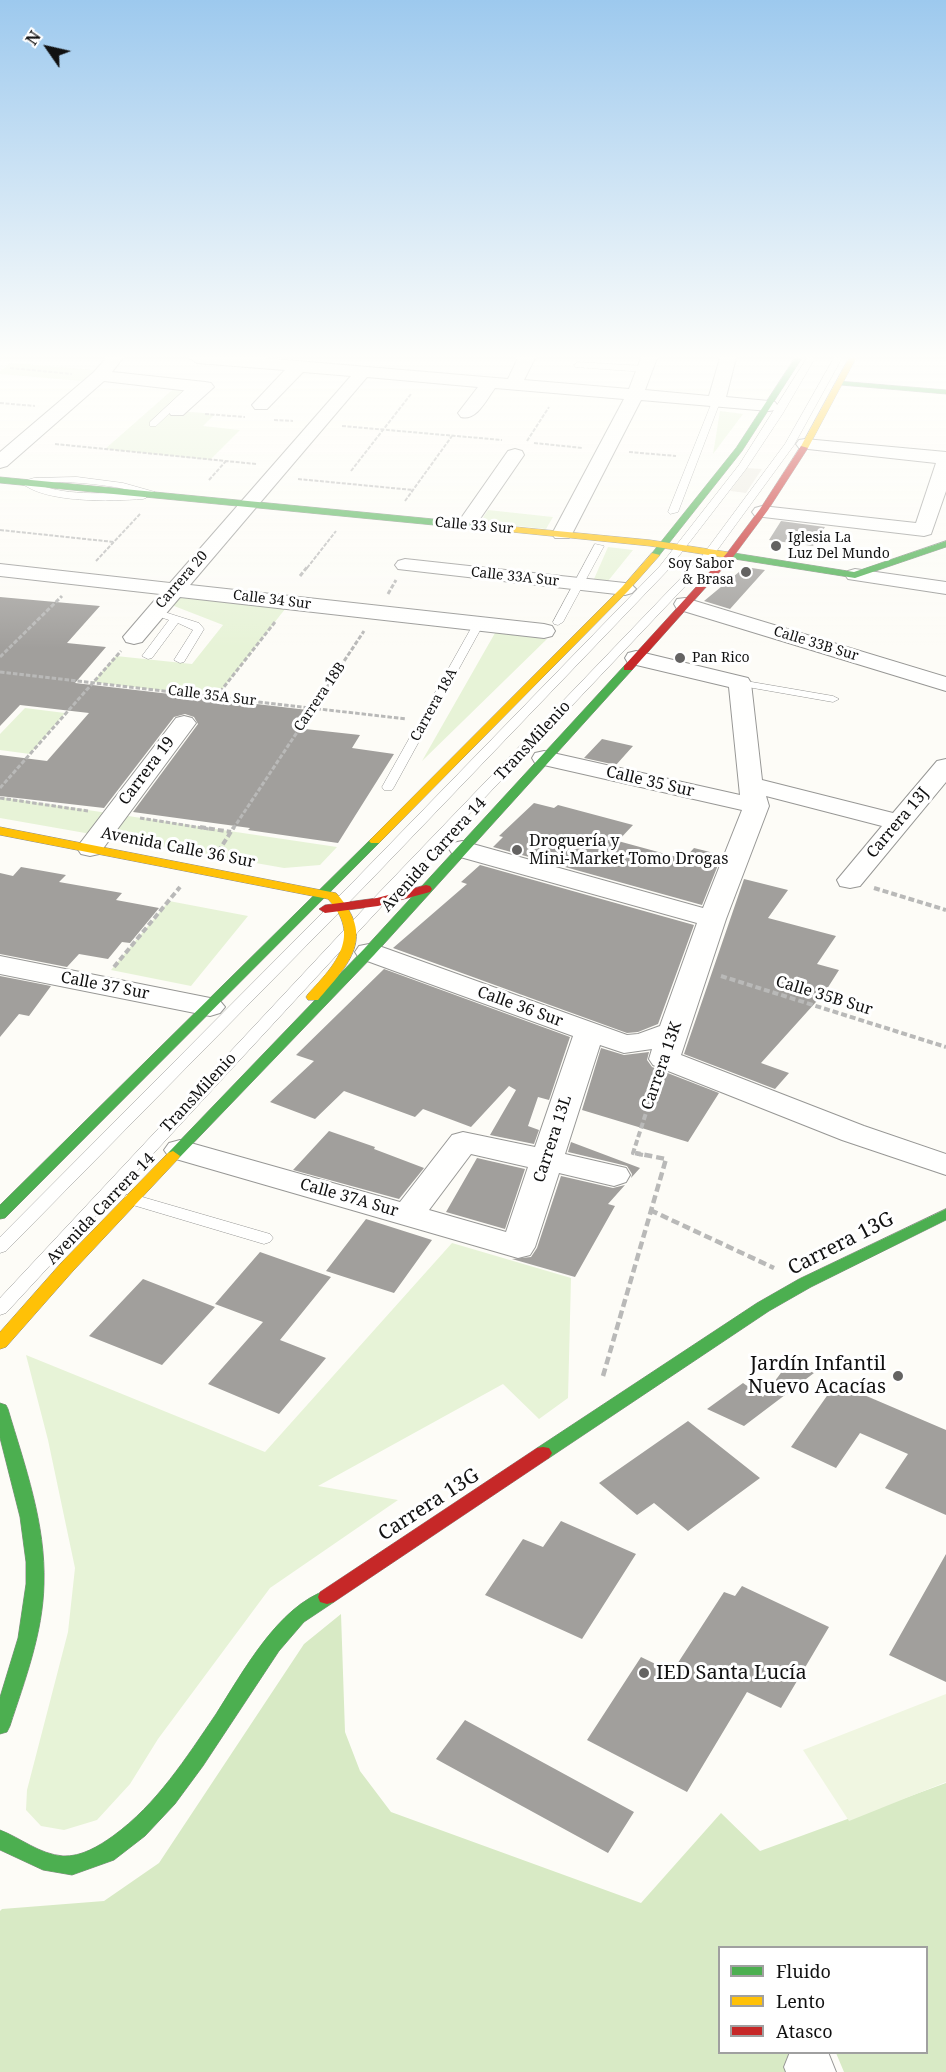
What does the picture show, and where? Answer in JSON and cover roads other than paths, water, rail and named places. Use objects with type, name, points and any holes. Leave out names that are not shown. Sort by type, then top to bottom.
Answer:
[{"type":"main road","points":[[0,1215],[210,1007],[625,588],[664,545],[732,455]]},
{"type":"main road","name":"Avenida Carrera 14","points":[[0,1343],[67,1267],[180,1150],[361,941],[426,889],[730,555],[762,512],[798,455]]},
{"type":"main road","name":"Calle 33 Sur","points":[[0,480],[664,545],[855,575]]},
{"type":"main road","points":[[855,575],[946,544]]},
{"type":"main road","name":"Avenida Calle 36 Sur","points":[[0,831],[323,892],[340,906]]},
{"type":"main road","points":[[286,905],[307,909],[378,902],[426,889]]},
{"type":"main road","points":[[180,1150],[231,1084],[336,970],[349,945],[361,941],[340,906]]},
{"type":"main road","name":"Carrera 13G","points":[[0,1839],[44,1862],[72,1865],[99,1859],[123,1843],[148,1821],[176,1786],[279,1634],[298,1616],[738,1324],[805,1283],[946,1214]]},
{"type":"main road","points":[[0,1409],[26,1502],[32,1534],[35,1574],[32,1610],[20,1661],[0,1726]]},
{"type":"street","name":"Carrera 20","points":[[134,637],[292,455]]},
{"type":"street","points":[[466,525],[510,455]]},
{"type":"street","points":[[562,534],[604,455]]},
{"type":"street","points":[[762,512],[924,530],[945,468],[867,455]]},
{"type":"street","name":"Calle 33A Sur","points":[[405,565],[625,588]]},
{"type":"street","name":"Calle 34 Sur","points":[[0,570],[175,588],[376,613],[479,623],[551,626]]},
{"type":"street","name":"Calle 33 Sur","points":[[855,575],[946,588]]},
{"type":"street","name":"Calle 33B Sur","points":[[685,604],[942,676]]},
{"type":"street","points":[[636,658],[740,683]]},
{"type":"street","name":"Carrera 13K","points":[[668,1045],[753,796],[740,683]]},
{"type":"street","name":"Carrera 19","points":[[90,848],[184,723]]},
{"type":"street","name":"Calle 35 Sur","points":[[544,758],[899,822]]},
{"type":"street","name":"Carrera 13J","points":[[850,880],[899,822],[942,777]]},
{"type":"street","points":[[462,849],[712,919]]},
{"type":"street","name":"Calle 36 Sur","points":[[361,941],[624,1044],[668,1045]]},
{"type":"street","name":"Calle 37 Sur","points":[[0,965],[210,1007]]},
{"type":"street","name":"Carrera 13L","points":[[518,1247],[589,1032]]},
{"type":"street","points":[[668,1045],[854,1133],[946,1165]]},
{"type":"street","points":[[408,1215],[463,1142],[614,1175]]},
{"type":"street","name":"Calle 37A Sur","points":[[180,1150],[518,1247]]},
{"type":"lane","points":[[673,512],[695,455]]},
{"type":"lane","name":"TransMilenio","points":[[0,1247],[340,906],[638,596],[702,523],[750,455]]},
{"type":"lane","name":"TransMilenio","points":[[0,1309],[133,1163],[361,941],[378,902],[668,601],[711,552],[782,455]]},
{"type":"lane","points":[[551,626],[578,584],[598,546]]},
{"type":"lane","points":[[155,612],[199,629],[180,660]]},
{"type":"lane","points":[[148,656],[176,619]]},
{"type":"lane","name":"Carrera 18A","points":[[388,787],[479,623]]},
{"type":"lane","points":[[740,683],[834,699]]},
{"type":"lane","points":[[132,1199],[264,1238]]},
{"type":"place","name":"Iglesia La Luz Del Mundo","points":[[776,546]]},
{"type":"place","name":"Soy Sabor & Brasa","points":[[746,572]]},
{"type":"place","name":"Pan Rico","points":[[680,658]]},
{"type":"place","name":"Droguería y Mini-Market Tomo Drogas","points":[[517,850]]},
{"type":"place","name":"Jardín Infantil Nuevo Acacías","points":[[898,1376]]},
{"type":"place","name":"IED Santa Lucía","points":[[644,1673]]}]
